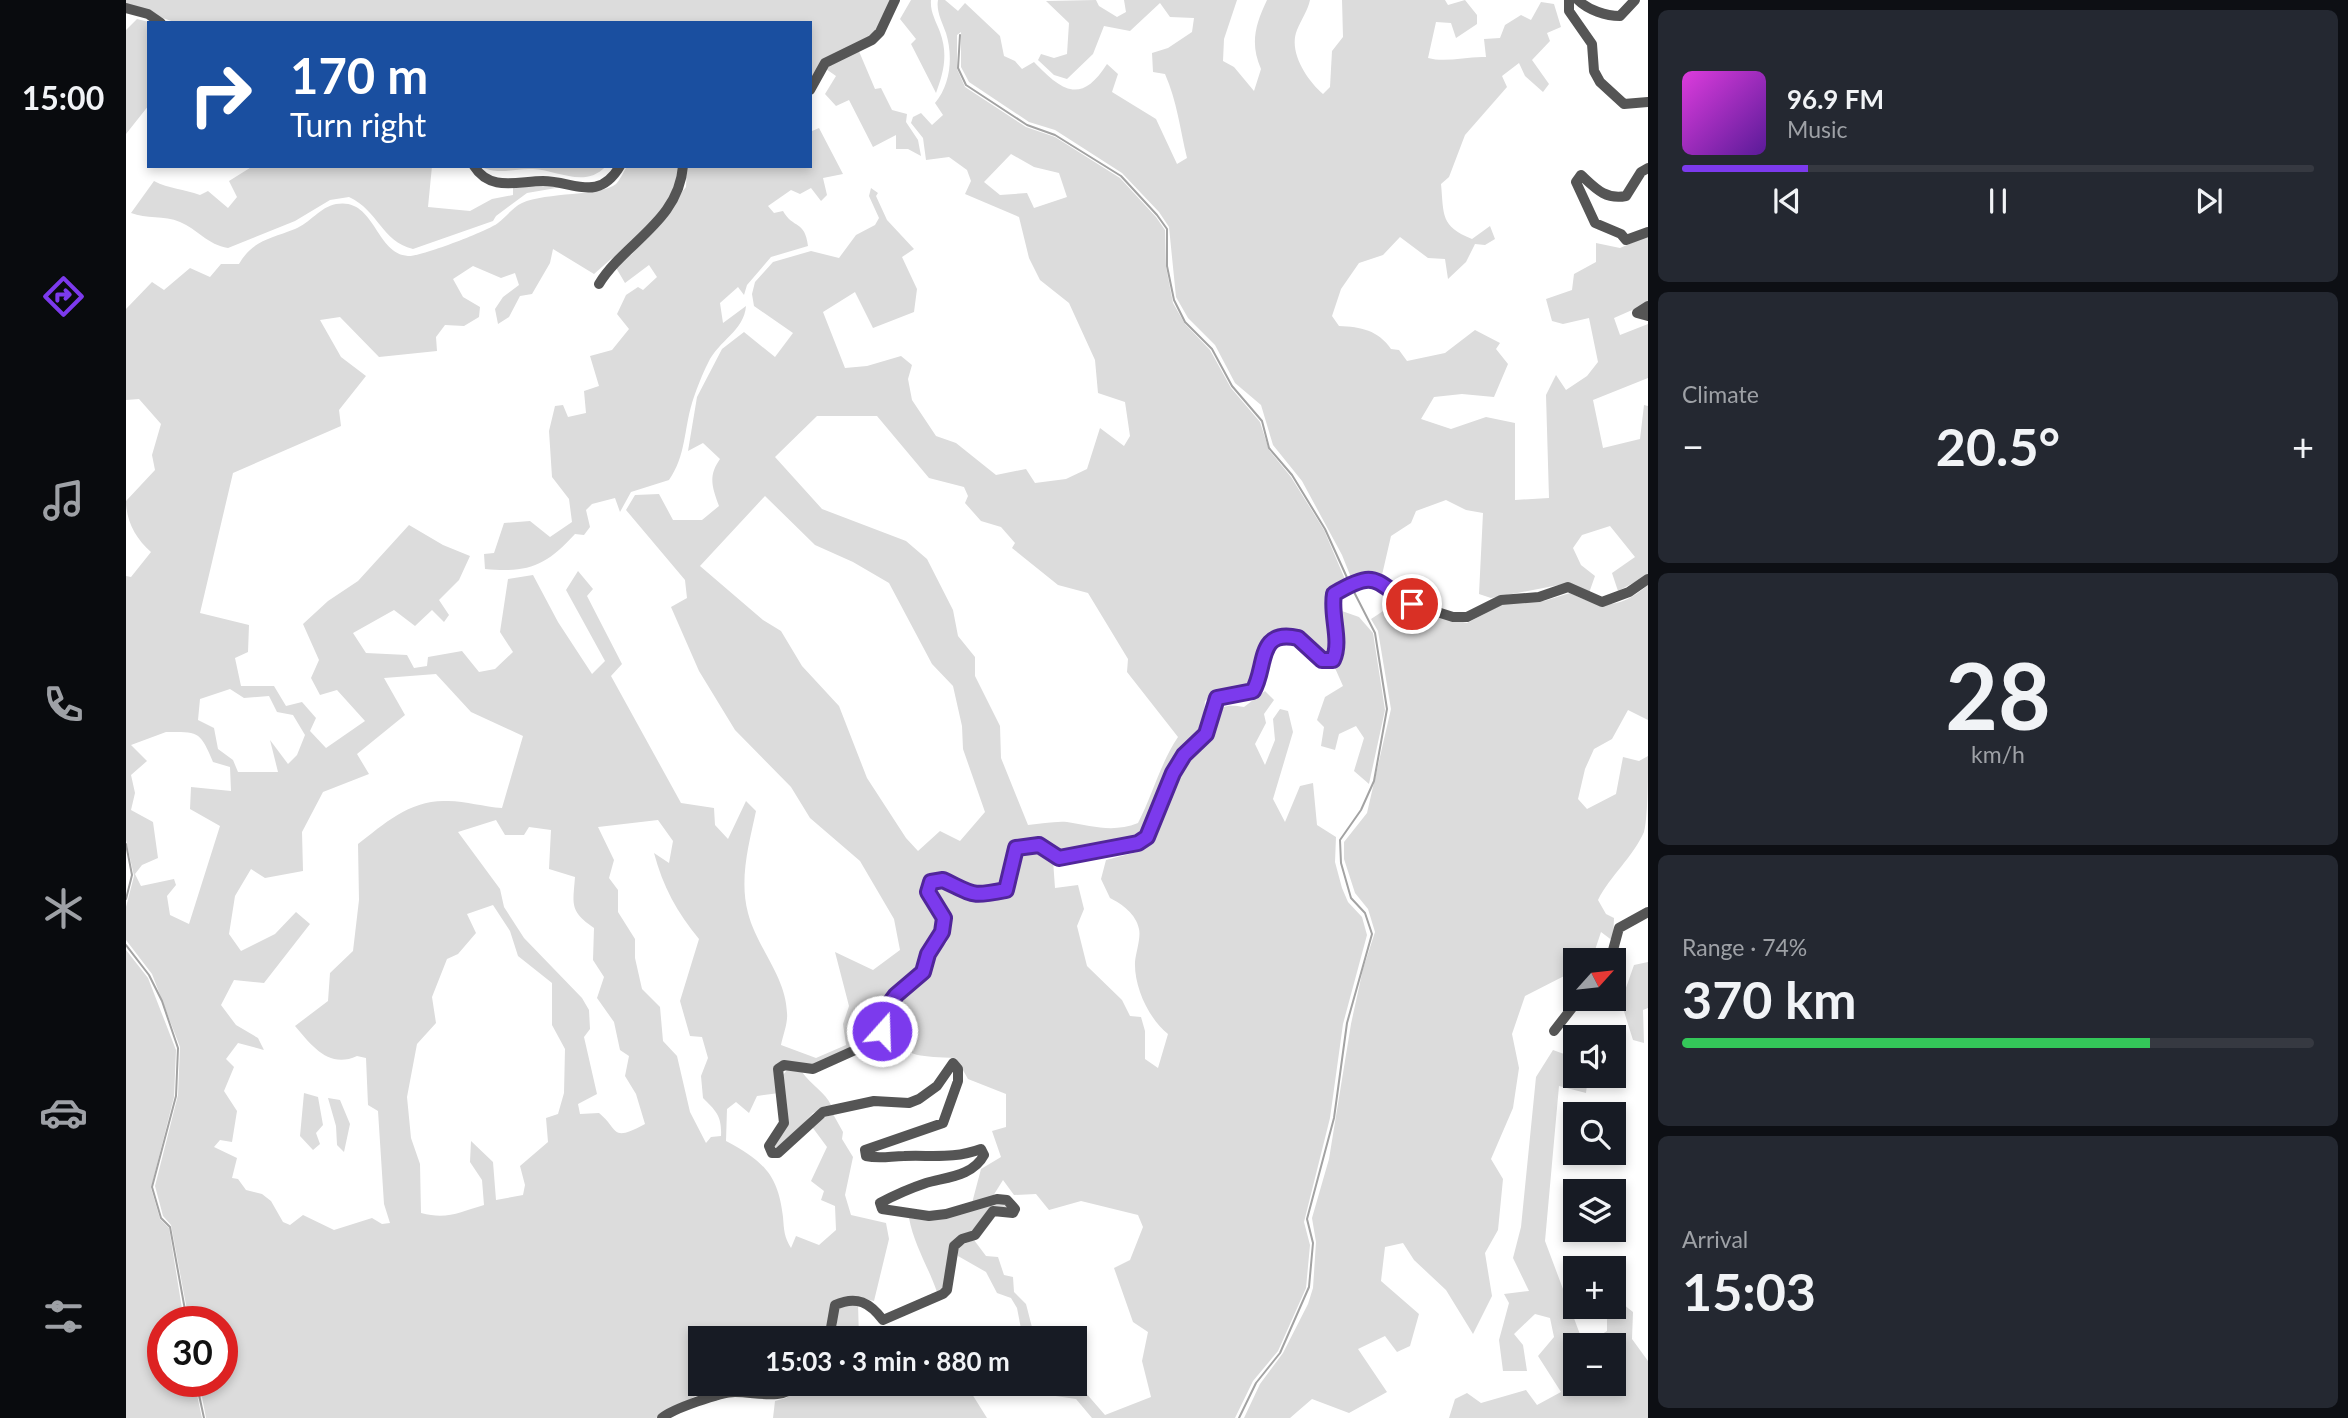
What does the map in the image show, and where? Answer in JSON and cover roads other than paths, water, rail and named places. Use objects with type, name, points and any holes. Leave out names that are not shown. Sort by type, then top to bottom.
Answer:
[{"type":"street","points":[[812,86],[825,63],[872,40],[880,32],[895,0]]},
{"type":"street","points":[[1569,0],[1569,11],[1592,44],[1594,71],[1600,82],[1624,104],[1648,102]]},
{"type":"street","points":[[1578,0],[1586,8],[1620,16],[1635,0]]},
{"type":"street","points":[[126,8],[148,14],[158,21]]},
{"type":"street","points":[[475,168],[478,174],[495,184],[547,181],[589,188],[607,183],[618,168]]},
{"type":"street","points":[[599,284],[609,267],[631,251],[667,208],[682,187],[683,168]]},
{"type":"street","points":[[1648,168],[1641,172],[1626,197],[1607,195],[1594,189],[1581,175],[1576,182],[1595,223],[1621,234],[1626,240],[1648,232]]},
{"type":"street","points":[[1648,306],[1637,313],[1648,316]]},
{"type":"street","points":[[831,1326],[835,1305],[844,1301],[863,1301],[883,1320],[943,1294],[947,1290],[954,1246],[962,1239],[975,1235],[993,1211],[1013,1213],[1015,1209],[1007,1200],[997,1199],[946,1214],[929,1216],[882,1209],[880,1203],[926,1183],[953,1178],[980,1162],[984,1154],[981,1149],[951,1158],[903,1156],[878,1159],[866,1156],[865,1150],[943,1124],[958,1081],[958,1069],[953,1063],[937,1086],[909,1103],[874,1101],[822,1112],[778,1153],[772,1153],[769,1146],[784,1123],[778,1069],[784,1065],[813,1069],[873,1042],[882,1031],[887,1007],[896,995],[923,972],[928,954],[942,932],[944,918],[928,892],[931,882],[943,880],[964,892],[980,896],[1006,890],[1016,848],[1039,845],[1059,858],[1138,843],[1147,837],[1184,755],[1206,734],[1217,698],[1253,691],[1261,674],[1264,652],[1270,641],[1280,637],[1298,638],[1322,660],[1333,660],[1336,642],[1331,606],[1334,594],[1356,582],[1370,578],[1380,580],[1412,604],[1453,617],[1467,617],[1501,600],[1539,597],[1568,587],[1602,602],[1629,592],[1648,579]]},
{"type":"street","points":[[1614,948],[1619,928],[1648,912]]},
{"type":"street","points":[[1555,1031],[1569,1012]]},
{"type":"street","points":[[662,1418],[669,1412],[719,1396]]},
{"type":"waterway","points":[[960,35],[958,68],[966,85],[1027,125],[1055,135],[1121,176],[1167,229],[1167,266],[1174,300],[1185,322],[1212,349],[1232,386],[1262,421],[1269,448],[1292,475],[1325,529],[1349,582]]},
{"type":"waterway","points":[[1239,1418],[1256,1383],[1280,1353],[1309,1287],[1313,1243],[1307,1219],[1334,1118],[1347,1023],[1372,934],[1365,913],[1351,898],[1341,863],[1340,840],[1361,810],[1374,781],[1387,709],[1375,633],[1353,590]]},
{"type":"waterway","points":[[126,844],[132,875],[126,899]]},
{"type":"waterway","points":[[126,945],[149,975],[162,1001],[178,1048],[176,1096],[152,1187],[161,1218],[170,1227],[184,1306]]},
{"type":"waterway","points":[[199,1397],[204,1418]]}]
